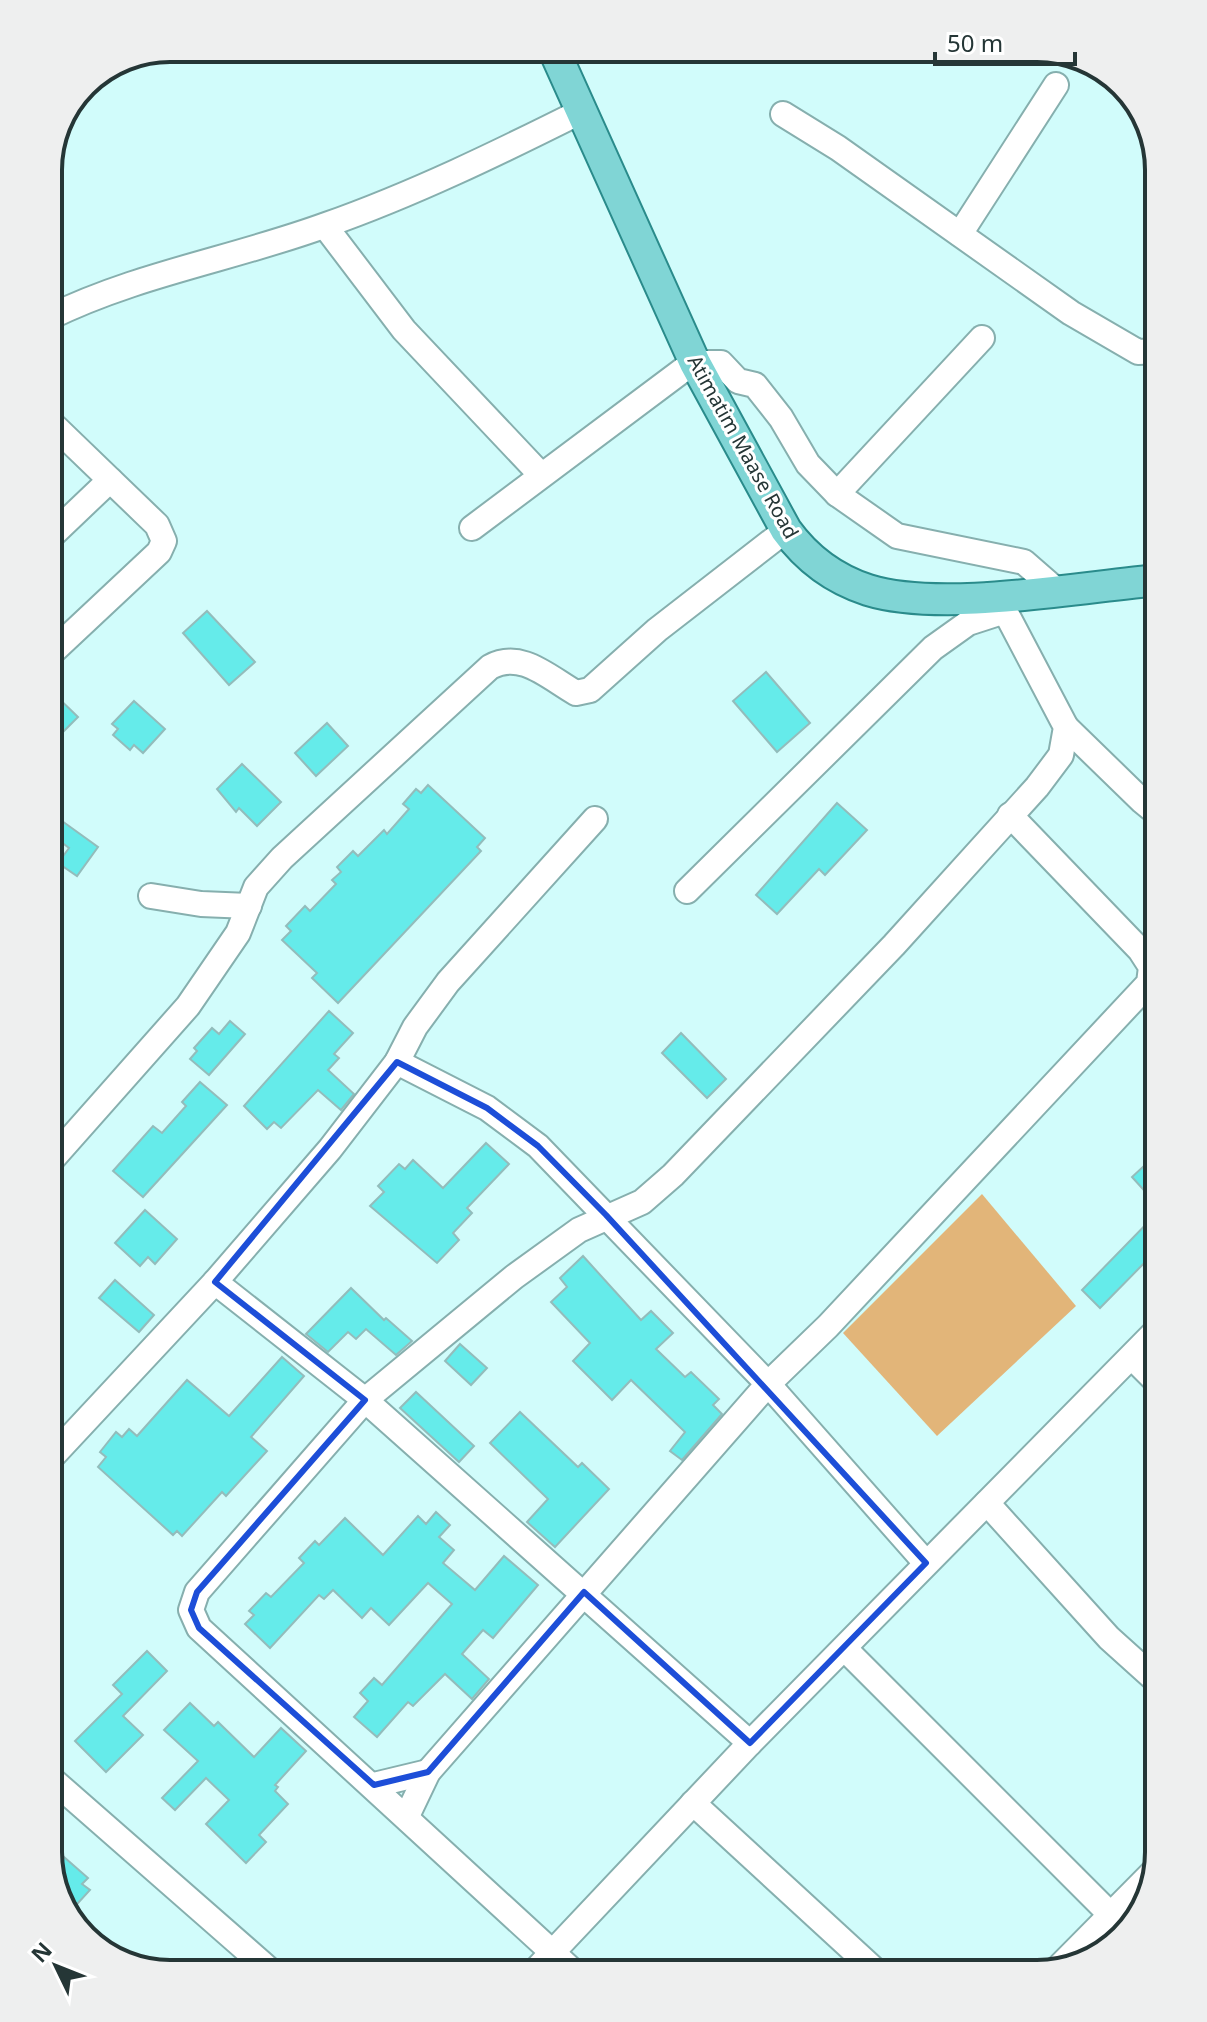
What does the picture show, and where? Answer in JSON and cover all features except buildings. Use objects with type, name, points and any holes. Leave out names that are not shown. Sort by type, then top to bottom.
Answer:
[{"type":"main road","name":"Atimatim Maase Road","points":[[559,62],[695,363],[786,530],[801,550],[829,573],[869,590],[954,600],[998,603],[1055,589],[1145,581]]},
{"type":"street","points":[[960,234],[1056,85]]},
{"type":"street","points":[[62,311],[152,275],[325,226],[472,166],[582,111]]},
{"type":"street","points":[[783,114],[1120,344],[1145,352]]},
{"type":"street","points":[[325,226],[404,330],[541,475]]},
{"type":"street","points":[[837,494],[982,338]]},
{"type":"street","points":[[472,528],[695,363],[721,363],[738,381],[761,390],[808,464],[837,494],[897,536],[1024,562],[1055,589]]},
{"type":"street","points":[[62,434],[157,525],[164,541],[159,552],[62,643]]},
{"type":"street","points":[[62,526],[110,480]]},
{"type":"street","points":[[62,1148],[188,1006],[238,933],[256,887],[282,858],[490,667],[505,659],[522,661],[576,693],[590,690],[657,630],[786,530]]},
{"type":"street","points":[[687,891],[933,648],[998,603],[1066,727],[1145,803]]},
{"type":"street","points":[[562,1960],[199,1628],[191,1610],[197,1592],[365,1400],[514,1277],[606,1215],[629,1210],[673,1175],[894,945],[1037,787],[1061,755],[1066,727]]},
{"type":"street","points":[[1010,815],[1145,958]]},
{"type":"street","points":[[62,1446],[215,1282],[330,1149],[397,1062],[415,1027],[448,982],[595,819]]},
{"type":"street","points":[[151,896],[201,904],[249,906]]},
{"type":"street","points":[[407,1816],[428,1772],[768,1384],[828,1326],[1145,987]]},
{"type":"street","points":[[397,1062],[503,1119],[538,1146],[768,1384],[926,1563]]},
{"type":"street","points":[[215,1282],[365,1400],[750,1743]]},
{"type":"street","points":[[546,1960],[750,1743],[1145,1344]]},
{"type":"street","points":[[1133,1358],[1145,1370]]},
{"type":"street","points":[[987,1503],[1109,1638],[1145,1670]]},
{"type":"street","points":[[845,1649],[1118,1923]]},
{"type":"street","points":[[374,1785],[428,1772]]},
{"type":"street","points":[[62,1788],[258,1960]]},
{"type":"street","points":[[693,1803],[864,1960]]},
{"type":"street","points":[[1122,1918],[1133,1902]]},
{"type":"street","points":[[1084,1950],[1114,1927]]},
{"type":"highlighted area","points":[[397,1062],[487,1108],[538,1146],[606,1215],[926,1563],[750,1743],[584,1592],[428,1772],[374,1785],[199,1628],[191,1610],[197,1592],[365,1400],[215,1282]]},
{"type":"shaded area","points":[[982,1194],[1076,1306],[937,1436],[843,1333]]}]
